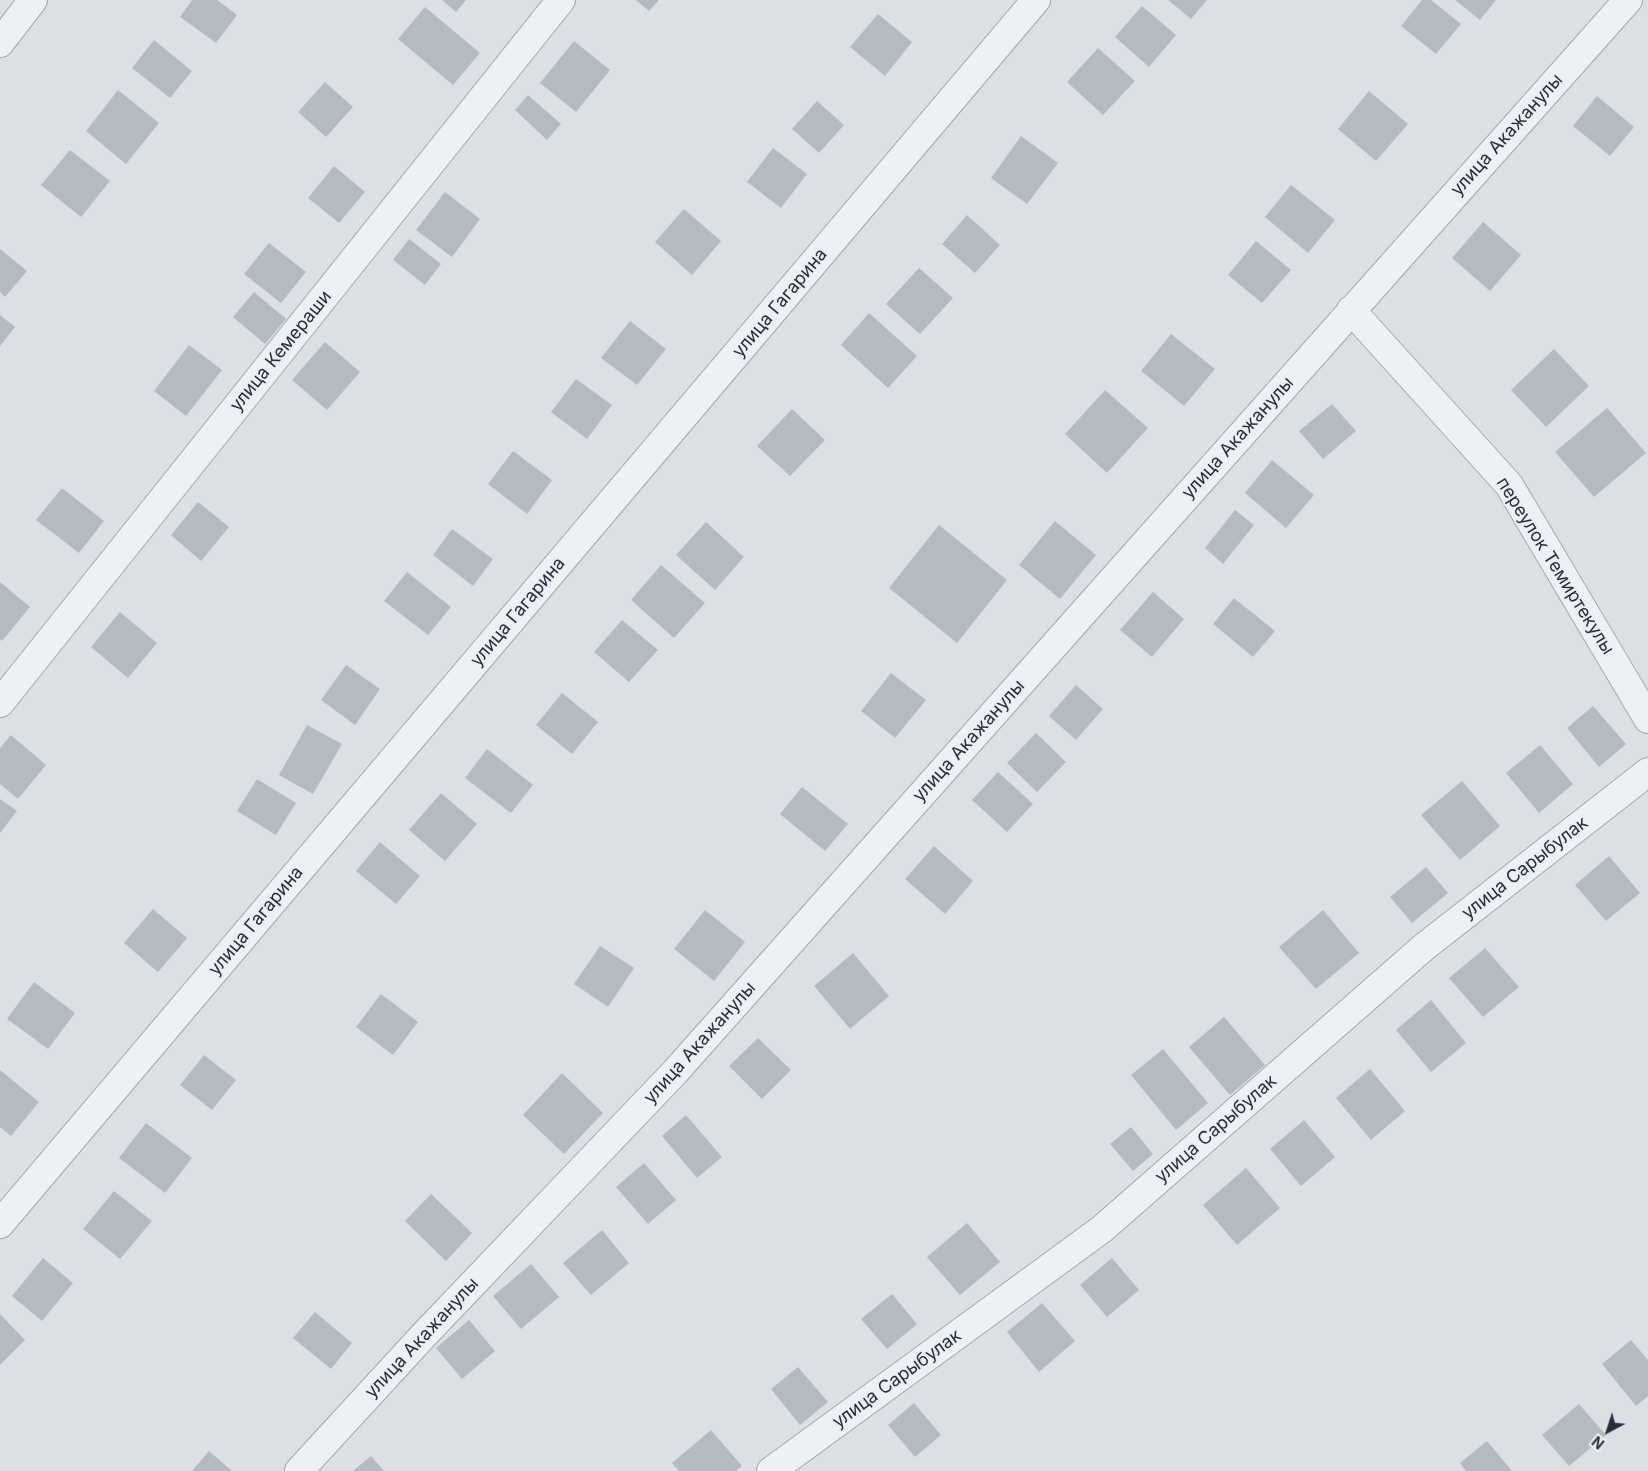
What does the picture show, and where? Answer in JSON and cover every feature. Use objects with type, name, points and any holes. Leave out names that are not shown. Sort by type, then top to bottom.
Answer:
[{"type":"street","points":[[0,44],[33,0]]},
{"type":"street","name":"улица Кемераши","points":[[0,703],[561,0]]},
{"type":"street","name":"улица Гагарина","points":[[0,1224],[1036,0]]},
{"type":"street","name":"улица Акажанулы","points":[[299,1471],[423,1336],[675,1072],[1628,0]]},
{"type":"street","name":"переулок Темиртекулы","points":[[1352,310],[1509,485],[1648,719]]},
{"type":"street","name":"улица Сарыбулак","points":[[771,1471],[1102,1229],[1424,947],[1648,772]]},
{"type":"building","points":[[192,0],[217,0],[237,15],[216,43],[180,17]]},
{"type":"building","points":[[442,0],[466,0],[456,12]]},
{"type":"building","points":[[636,0],[659,0],[649,11]]},
{"type":"building","points":[[1168,0],[1207,0],[1191,19]]},
{"type":"building","points":[[1422,0],[1431,0],[1461,24],[1436,54],[1401,26]]},
{"type":"building","points":[[1455,0],[1496,0],[1480,20]]},
{"type":"building","points":[[1142,6],[1176,35],[1149,67],[1115,37]]},
{"type":"building","points":[[425,7],[480,53],[453,85],[398,39]]},
{"type":"building","points":[[878,14],[912,42],[885,76],[850,47]]},
{"type":"building","points":[[154,40],[192,71],[170,98],[132,68]]},
{"type":"building","points":[[574,41],[610,70],[576,112],[540,83]]},
{"type":"building","points":[[1098,48],[1135,81],[1103,115],[1067,82]]},
{"type":"building","points":[[325,82],[353,107],[326,137],[298,112]]},
{"type":"building","points":[[118,90],[159,123],[126,164],[86,131]]},
{"type":"building","points":[[1369,91],[1408,124],[1376,161],[1338,129]]},
{"type":"building","points":[[528,95],[561,124],[547,140],[515,110]]},
{"type":"building","points":[[1597,96],[1634,127],[1610,156],[1573,126]]},
{"type":"building","points":[[817,101],[844,125],[819,153],[792,129]]},
{"type":"building","points":[[1021,136],[1058,163],[1027,204],[991,178]]},
{"type":"building","points":[[773,148],[807,174],[781,208],[747,182]]},
{"type":"building","points":[[70,150],[110,181],[81,217],[41,185]]},
{"type":"building","points":[[334,166],[365,192],[339,223],[308,198]]},
{"type":"building","points":[[1291,185],[1335,220],[1308,253],[1265,217]]},
{"type":"building","points":[[445,192],[480,219],[452,257],[416,230]]},
{"type":"building","points":[[684,209],[721,241],[692,275],[655,242]]},
{"type":"building","points":[[967,215],[1000,245],[975,273],[942,244]]},
{"type":"building","points":[[1483,222],[1521,255],[1490,291],[1452,258]]},
{"type":"building","points":[[409,239],[441,264],[425,285],[393,260]]},
{"type":"building","points":[[1256,241],[1291,270],[1262,303],[1228,275]]},
{"type":"building","points":[[269,243],[306,272],[281,303],[244,274]]},
{"type":"building","points":[[0,249],[27,271],[5,297],[0,292]]},
{"type":"building","points":[[919,268],[953,298],[920,334],[886,304]]},
{"type":"building","points":[[254,292],[286,319],[265,344],[233,317]]},
{"type":"building","points":[[869,313],[917,356],[888,388],[841,345]]},
{"type":"building","points":[[0,315],[15,327],[0,346]]},
{"type":"building","points":[[630,321],[666,349],[637,385],[601,358]]},
{"type":"building","points":[[1171,334],[1215,369],[1184,406],[1141,371]]},
{"type":"building","points":[[325,342],[360,372],[327,410],[292,380]]},
{"type":"building","points":[[189,345],[222,370],[186,416],[154,391]]},
{"type":"building","points":[[1554,349],[1589,386],[1546,427],[1511,390]]},
{"type":"building","points":[[576,379],[612,405],[587,439],[551,412]]},
{"type":"building","points":[[1105,390],[1148,428],[1107,473],[1065,434]]},
{"type":"building","points":[[1332,404],[1356,431],[1323,459],[1299,431]]},
{"type":"building","points":[[1607,408],[1646,453],[1594,497],[1555,452]]},
{"type":"building","points":[[792,409],[825,440],[790,476],[757,446]]},
{"type":"building","points":[[513,451],[552,480],[527,514],[488,484]]},
{"type":"building","points":[[1272,460],[1314,495],[1286,528],[1245,493]]},
{"type":"building","points":[[62,488],[104,521],[79,553],[36,520]]},
{"type":"building","points":[[198,502],[229,527],[201,561],[171,535]]},
{"type":"building","points":[[1235,510],[1254,525],[1223,564],[1205,548]]},
{"type":"building","points":[[1055,521],[1096,555],[1060,599],[1019,565]]},
{"type":"building","points":[[706,522],[744,557],[715,590],[676,555]]},
{"type":"building","points":[[939,525],[1007,580],[957,643],[889,588]]},
{"type":"building","points":[[452,529],[493,559],[473,586],[433,555]]},
{"type":"building","points":[[661,565],[705,603],[674,638],[631,600]]},
{"type":"building","points":[[407,572],[451,607],[428,635],[384,601]]},
{"type":"building","points":[[0,582],[30,607],[2,641],[0,639]]},
{"type":"building","points":[[1153,592],[1184,619],[1152,657],[1120,630]]},
{"type":"building","points":[[1234,598],[1275,631],[1253,657],[1213,624]]},
{"type":"building","points":[[120,612],[157,643],[128,678],[91,647]]},
{"type":"building","points":[[622,620],[658,650],[629,682],[594,652]]},
{"type":"building","points":[[346,665],[380,689],[355,725],[321,700]]},
{"type":"building","points":[[891,673],[926,700],[895,738],[861,711]]},
{"type":"building","points":[[1076,685],[1103,709],[1076,740],[1049,716]]},
{"type":"building","points":[[562,693],[598,722],[572,754],[536,725]]},
{"type":"building","points":[[1593,706],[1626,744],[1599,767],[1567,728]]},
{"type":"building","points":[[307,725],[342,744],[313,794],[279,775]]},
{"type":"building","points":[[1036,733],[1066,762],[1037,792],[1007,763]]},
{"type":"building","points":[[11,735],[46,765],[18,799],[0,784],[0,748]]},
{"type":"building","points":[[1540,745],[1573,784],[1539,813],[1506,773]]},
{"type":"building","points":[[487,749],[533,785],[511,813],[465,778]]},
{"type":"building","points":[[998,772],[1033,804],[1007,832],[972,800]]},
{"type":"building","points":[[257,779],[296,803],[276,835],[237,811]]},
{"type":"building","points":[[1462,781],[1500,826],[1460,860],[1421,815]]},
{"type":"building","points":[[802,787],[848,824],[825,851],[780,814]]},
{"type":"building","points":[[441,793],[477,824],[445,861],[409,830]]},
{"type":"building","points":[[0,799],[17,811],[0,833]]},
{"type":"building","points":[[380,842],[420,876],[396,904],[356,871]]},
{"type":"building","points":[[934,846],[973,881],[945,914],[905,879]]},
{"type":"building","points":[[1609,856],[1640,893],[1606,921],[1575,885]]},
{"type":"building","points":[[1426,867],[1448,893],[1412,923],[1390,897]]},
{"type":"building","points":[[153,909],[187,938],[158,972],[124,943]]},
{"type":"building","points":[[705,910],[745,942],[714,981],[674,949]]},
{"type":"building","points":[[1323,910],[1359,953],[1316,989],[1279,947]]},
{"type":"building","points":[[600,946],[634,968],[608,1007],[574,984]]},
{"type":"building","points":[[1485,948],[1519,987],[1483,1017],[1449,978]]},
{"type":"building","points":[[853,953],[889,996],[850,1029],[814,986]]},
{"type":"building","points":[[34,982],[75,1013],[48,1049],[7,1019]]},
{"type":"building","points":[[381,994],[418,1022],[393,1055],[356,1027]]},
{"type":"building","points":[[1431,1000],[1466,1043],[1431,1072],[1396,1030]]},
{"type":"building","points":[[1224,1017],[1265,1065],[1230,1095],[1189,1047]]},
{"type":"building","points":[[758,1038],[791,1070],[762,1099],[729,1066]]},
{"type":"building","points":[[1163,1049],[1208,1103],[1176,1130],[1131,1075]]},
{"type":"building","points":[[204,1055],[236,1080],[212,1110],[180,1085]]},
{"type":"building","points":[[1370,1069],[1405,1111],[1371,1140],[1336,1098]]},
{"type":"building","points":[[0,1070],[39,1102],[11,1136],[0,1127]]},
{"type":"building","points":[[562,1073],[603,1113],[564,1154],[523,1115]]},
{"type":"building","points":[[686,1115],[722,1157],[697,1178],[662,1136]]},
{"type":"building","points":[[1304,1120],[1335,1157],[1301,1186],[1270,1149]]},
{"type":"building","points":[[146,1123],[192,1158],[165,1193],[119,1158]]},
{"type":"building","points":[[1131,1127],[1153,1154],[1133,1171],[1110,1144]]},
{"type":"building","points":[[644,1163],[676,1200],[648,1224],[616,1187]]},
{"type":"building","points":[[1246,1168],[1280,1208],[1237,1245],[1203,1205]]},
{"type":"building","points":[[114,1191],[152,1221],[120,1259],[83,1229]]},
{"type":"building","points":[[431,1194],[472,1233],[446,1261],[405,1221]]},
{"type":"building","points":[[967,1223],[1000,1262],[960,1295],[927,1257]]},
{"type":"building","points":[[602,1230],[629,1263],[591,1295],[563,1263]]},
{"type":"building","points":[[43,1258],[73,1283],[42,1321],[12,1296]]},
{"type":"building","points":[[1112,1258],[1139,1290],[1107,1317],[1080,1285]]},
{"type":"building","points":[[531,1264],[559,1297],[521,1329],[493,1296]]},
{"type":"building","points":[[892,1294],[917,1324],[887,1349],[861,1319]]},
{"type":"building","points":[[1042,1303],[1075,1341],[1039,1372],[1007,1332]]},
{"type":"building","points":[[315,1312],[352,1343],[331,1369],[293,1338]]},
{"type":"building","points":[[0,1314],[25,1340],[0,1365]]},
{"type":"building","points":[[469,1320],[495,1351],[462,1379],[436,1348]]},
{"type":"building","points":[[1631,1340],[1648,1360],[1648,1396],[1636,1406],[1602,1364]]},
{"type":"building","points":[[798,1367],[828,1402],[800,1425],[771,1389]]},
{"type":"building","points":[[914,1403],[941,1435],[915,1457],[888,1425]]},
{"type":"building","points":[[1579,1404],[1606,1435],[1569,1466],[1542,1435]]},
{"type":"building","points":[[711,1430],[742,1466],[736,1471],[679,1471],[672,1463]]},
{"type":"building","points":[[1487,1441],[1512,1471],[1466,1471],[1460,1463]]},
{"type":"building","points":[[209,1451],[232,1471],[192,1471]]},
{"type":"building","points":[[371,1456],[384,1471],[353,1471]]}]
